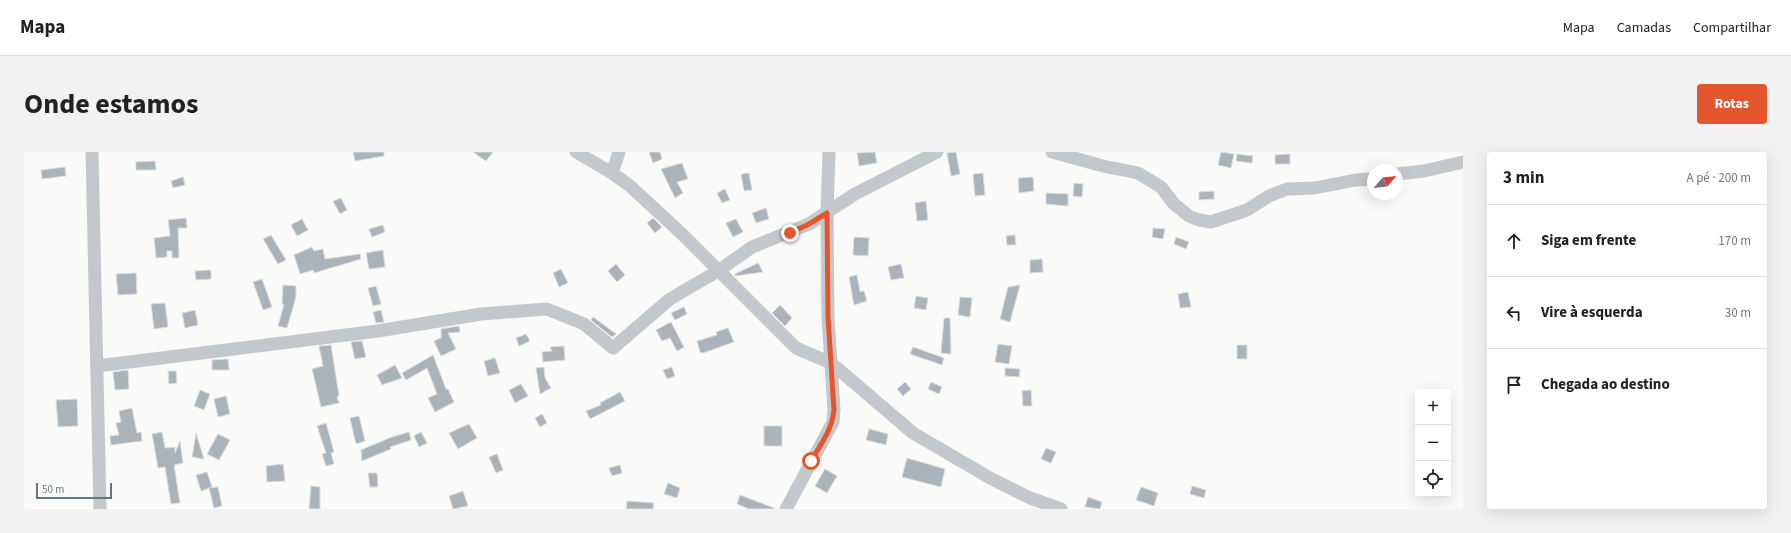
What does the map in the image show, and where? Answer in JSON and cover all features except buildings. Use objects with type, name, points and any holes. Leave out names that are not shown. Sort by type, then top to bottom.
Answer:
[{"type":"street","points":[[92,152],[100,509]]},
{"type":"street","points":[[576,152],[612,173],[630,186],[682,234],[796,348],[831,362],[913,433],[990,478],[1030,498],[1061,509]]},
{"type":"street","points":[[612,173],[619,152]]},
{"type":"street","points":[[786,509],[833,422],[828,317],[827,213],[829,152]]},
{"type":"street","points":[[97,366],[378,331],[481,314],[547,309],[584,324],[613,348],[670,299],[718,271],[752,247],[809,224],[855,194],[937,152]]},
{"type":"street","points":[[1052,152],[1103,166],[1138,173],[1161,188],[1174,204],[1189,216],[1211,222],[1247,210],[1269,196],[1286,189],[1315,188],[1355,180],[1367,179]]},
{"type":"street","points":[[1403,173],[1463,162]]},
{"type":"route","points":[[790,233],[827,213],[828,317],[834,410],[833,422],[811,461]]}]
